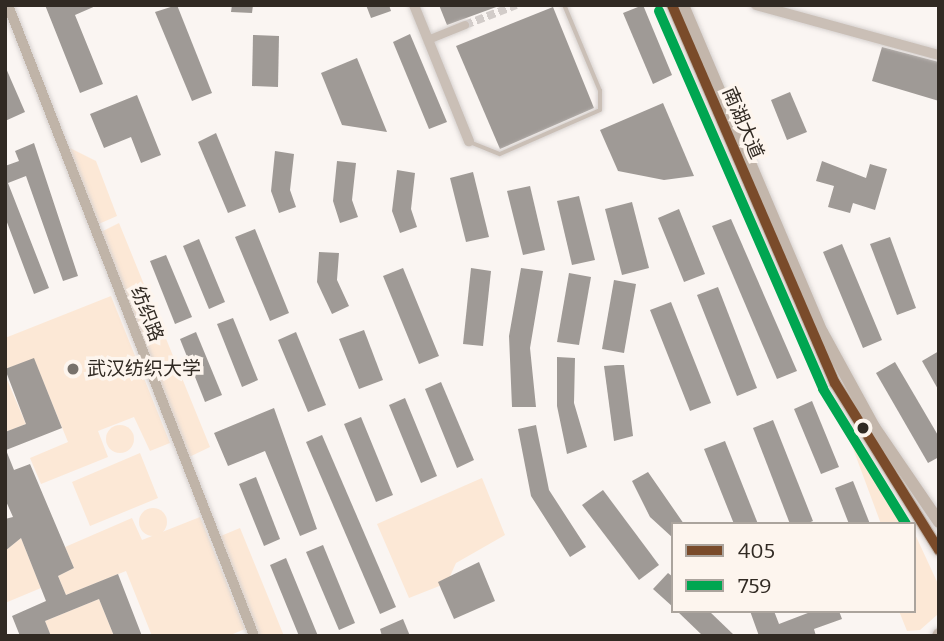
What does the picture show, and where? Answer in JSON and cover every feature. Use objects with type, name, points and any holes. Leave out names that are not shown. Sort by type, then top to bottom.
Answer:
[{"type":"main road","name":"纺织路","points":[[8,5],[254,636]]},
{"type":"main road","name":"南湖大道","points":[[672,5],[812,337],[867,441],[939,550]]},
{"type":"main road","name":"南湖大道","points":[[683,5],[822,332],[874,427],[939,522]]},
{"type":"street","points":[[414,5],[469,141]]},
{"type":"street","points":[[756,5],[939,55]]},
{"type":"street","points":[[428,40],[465,25]]},
{"type":"lane","points":[[469,141],[500,154],[600,110],[600,91],[564,5]]},
{"type":"shaded area","points":[[62,144],[96,161],[117,216],[94,226]]},
{"type":"shaded area","points":[[119,223],[210,447],[185,459],[97,234]]},
{"type":"shaded area","points":[[111,296],[170,443],[150,451],[134,417],[98,431],[108,457],[41,484],[30,458],[68,442],[34,359],[5,369],[5,338]]},
{"type":"shaded area","points":[[5,375],[26,424],[5,432]]},
{"type":"shaded area","points":[[838,408],[892,503],[906,522],[880,522]]},
{"type":"shaded area","points":[[120,425],[130,429],[134,439],[130,449],[120,453],[110,449],[106,439],[110,429]]},
{"type":"shaded area","points":[[140,453],[158,498],[90,526],[72,482]]},
{"type":"shaded area","points":[[482,478],[505,535],[456,563],[447,583],[409,598],[377,524]]},
{"type":"shaded area","points":[[153,508],[163,512],[167,522],[163,532],[153,536],[143,532],[139,522],[143,512]]},
{"type":"shaded area","points":[[200,517],[245,629],[228,636],[152,636],[126,571],[66,595],[58,576],[74,568],[65,547],[132,518],[142,540]]},
{"type":"shaded area","points":[[240,528],[284,636],[254,636],[216,538]]},
{"type":"shaded area","points":[[916,536],[939,586],[939,603],[937,615],[920,630],[907,631],[900,613],[916,613]]},
{"type":"shaded area","points":[[21,538],[41,588],[5,603],[5,551]]},
{"type":"shaded area","points":[[99,599],[114,636],[51,636],[45,621]]},
{"type":"building","points":[[45,5],[98,5],[75,15],[103,84],[80,93]]},
{"type":"building","points":[[177,5],[212,93],[192,101],[155,12]]},
{"type":"building","points":[[232,5],[253,5],[252,13],[231,12]]},
{"type":"building","points":[[366,5],[389,5],[391,11],[371,18]]},
{"type":"building","points":[[439,5],[499,5],[499,6],[447,25]]},
{"type":"building","points":[[643,5],[672,75],[653,84],[623,13]]},
{"type":"building","points":[[553,7],[594,108],[500,149],[456,46]]},
{"type":"building","points":[[410,34],[447,122],[429,129],[393,42]]},
{"type":"building","points":[[253,35],[279,36],[278,87],[252,86]]},
{"type":"building","points":[[882,47],[939,62],[939,101],[872,81]]},
{"type":"building","points":[[357,58],[387,132],[342,125],[321,73]]},
{"type":"building","points":[[5,66],[25,112],[5,121]]},
{"type":"building","points":[[790,92],[807,132],[787,140],[771,100]]},
{"type":"building","points":[[137,95],[161,155],[141,163],[131,137],[104,148],[90,114]]},
{"type":"building","points":[[663,103],[694,176],[664,180],[618,171],[600,130]]},
{"type":"building","points":[[216,133],[246,206],[228,213],[198,142]]},
{"type":"building","points":[[34,143],[78,276],[63,281],[26,176],[8,183],[49,288],[34,294],[5,217],[5,166],[19,161],[15,151]]},
{"type":"building","points":[[275,151],[294,154],[290,190],[296,207],[279,213],[271,191]]},
{"type":"building","points":[[337,161],[356,163],[352,200],[358,217],[340,223],[333,201]]},
{"type":"building","points":[[822,161],[866,178],[870,164],[887,169],[875,210],[853,203],[850,213],[828,207],[834,186],[816,181]]},
{"type":"building","points":[[397,170],[415,173],[411,209],[417,227],[400,233],[392,211]]},
{"type":"building","points":[[473,172],[489,237],[466,242],[450,178]]},
{"type":"building","points":[[530,186],[545,250],[523,255],[507,191]]},
{"type":"building","points":[[579,196],[595,260],[572,265],[557,201]]},
{"type":"building","points":[[632,202],[649,268],[622,275],[605,209]]},
{"type":"building","points":[[679,209],[705,274],[684,282],[658,218]]},
{"type":"building","points":[[731,219],[797,371],[777,379],[712,226]]},
{"type":"building","points":[[255,229],[289,313],[270,321],[235,237]]},
{"type":"building","points":[[890,237],[916,308],[897,315],[870,244]]},
{"type":"building","points":[[199,239],[225,302],[209,309],[183,246]]},
{"type":"building","points":[[842,244],[882,340],[863,348],[823,252]]},
{"type":"building","points":[[319,252],[339,253],[337,280],[349,306],[332,314],[317,282]]},
{"type":"building","points":[[166,255],[192,317],[175,324],[150,261]]},
{"type":"building","points":[[403,268],[439,356],[419,364],[383,276]]},
{"type":"building","points":[[471,268],[491,271],[483,346],[463,344]]},
{"type":"building","points":[[521,268],[543,271],[530,348],[536,407],[512,407],[509,336]]},
{"type":"building","points":[[569,273],[591,277],[579,345],[557,342]]},
{"type":"building","points":[[614,280],[636,284],[624,353],[602,349]]},
{"type":"building","points":[[718,287],[757,388],[737,396],[697,295]]},
{"type":"building","points":[[671,302],[711,403],[690,411],[650,310]]},
{"type":"building","points":[[233,318],[258,380],[242,387],[217,324]]},
{"type":"building","points":[[364,330],[383,380],[359,389],[339,339]]},
{"type":"building","points":[[196,332],[222,395],[205,402],[180,339]]},
{"type":"building","points":[[296,332],[326,405],[308,412],[278,340]]},
{"type":"building","points":[[939,351],[939,391],[922,361]]},
{"type":"building","points":[[557,357],[575,358],[574,403],[587,447],[567,454],[557,406]]},
{"type":"building","points":[[34,358],[62,428],[6,450],[14,470],[30,464],[74,568],[58,576],[66,595],[118,574],[142,636],[114,636],[99,599],[45,621],[51,636],[20,636],[12,616],[46,601],[21,538],[5,551],[5,519],[13,517],[5,499],[5,432],[26,424],[5,369]]},
{"type":"building","points":[[895,362],[939,437],[939,457],[928,463],[876,373]]},
{"type":"building","points":[[624,365],[633,436],[614,441],[604,366]]},
{"type":"building","points":[[441,382],[474,460],[457,468],[425,389]]},
{"type":"building","points":[[405,398],[437,476],[421,483],[389,405]]},
{"type":"building","points":[[812,401],[839,467],[821,474],[794,409]]},
{"type":"building","points":[[274,408],[317,529],[300,536],[265,451],[228,466],[214,433]]},
{"type":"building","points":[[361,417],[393,495],[376,502],[344,424]]},
{"type":"building","points":[[773,420],[813,521],[789,522],[753,428]]},
{"type":"building","points":[[536,425],[549,490],[586,547],[570,557],[531,496],[518,429]]},
{"type":"building","points":[[322,435],[396,607],[380,614],[306,442]]},
{"type":"building","points":[[725,441],[757,522],[733,522],[704,449]]},
{"type":"building","points":[[648,472],[683,522],[671,522],[671,536],[650,517],[632,481]]},
{"type":"building","points":[[256,477],[280,539],[264,546],[239,484]]},
{"type":"building","points":[[853,481],[869,522],[848,522],[835,488]]},
{"type":"building","points":[[603,490],[659,565],[639,580],[582,505]]},
{"type":"building","points":[[323,545],[355,623],[339,630],[306,552]]},
{"type":"building","points":[[286,558],[318,636],[299,636],[270,565]]},
{"type":"building","points":[[479,562],[495,601],[454,619],[438,582]]},
{"type":"building","points":[[668,573],[671,575],[671,605],[653,589]]},
{"type":"building","points":[[679,613],[711,613],[735,636],[703,636]]},
{"type":"building","points":[[751,613],[775,613],[779,624],[808,613],[840,613],[842,619],[814,629],[816,636],[759,636]]},
{"type":"building","points":[[403,619],[410,636],[382,636],[380,629]]},
{"type":"tunnel","points":[[465,25],[516,5]]},
{"type":"transit line","name":"405","points":[[672,5],[835,383],[939,550]]},
{"type":"transit line","name":"759","points":[[659,11],[823,389],[905,522]]},
{"type":"place","name":"武汉纺织大学","points":[[73,369]]}]
